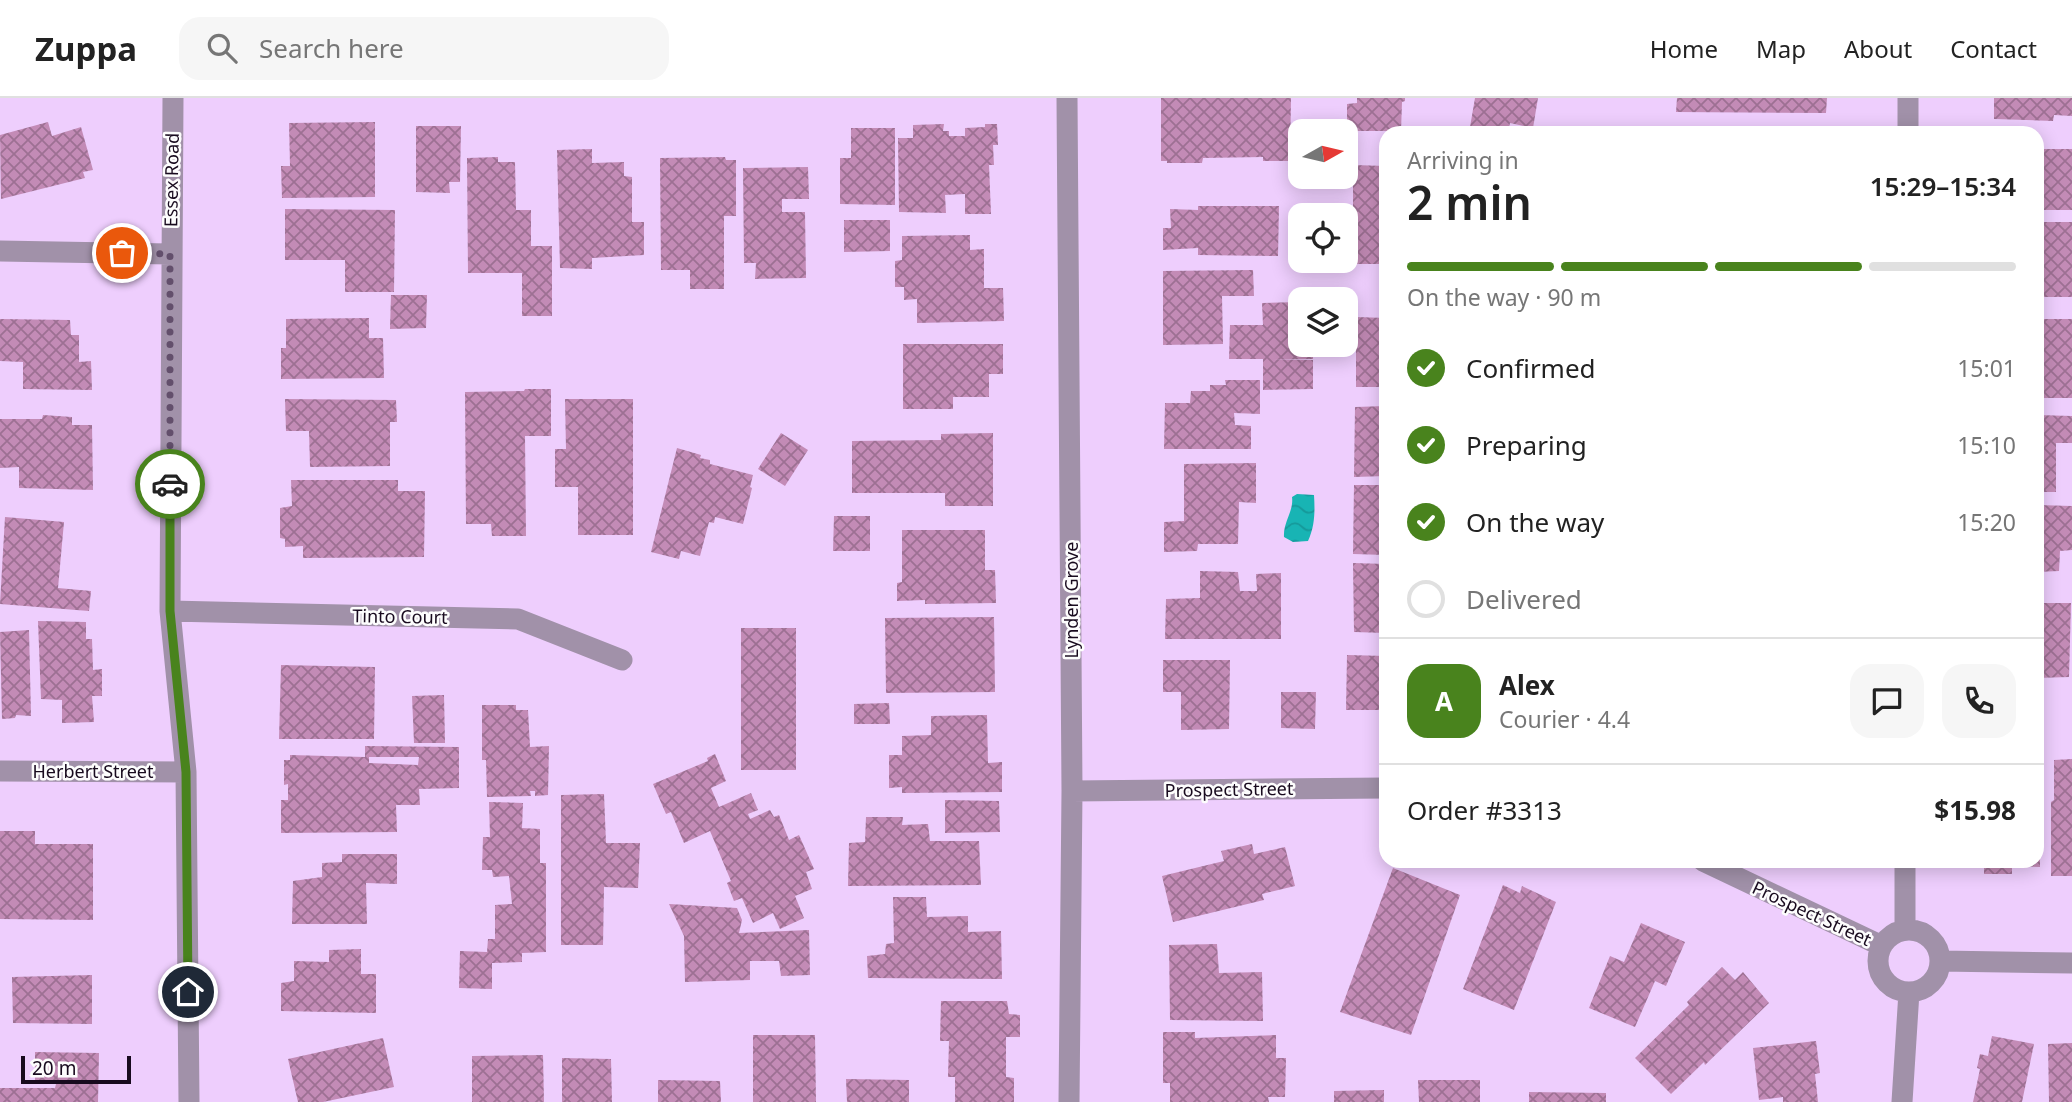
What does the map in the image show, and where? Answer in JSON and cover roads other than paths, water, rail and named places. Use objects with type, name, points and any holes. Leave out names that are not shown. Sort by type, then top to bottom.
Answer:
[{"type":"street","name":"Essex Road","points":[[173,98],[170,611],[186,772],[189,1102]]},
{"type":"street","name":"Lynden Grove","points":[[1067,98],[1072,791],[1069,1102]]},
{"type":"street","points":[[1908,98],[1908,126]]},
{"type":"street","points":[[0,251],[170,254]]},
{"type":"street","name":"Tinto Court","points":[[170,611],[518,619],[622,660]]},
{"type":"street","name":"Herbert Street","points":[[0,771],[186,772]]},
{"type":"street","name":"Prospect Street","points":[[1072,791],[1379,788]]},
{"type":"street","name":"Prospect Street","points":[[1718,868],[1882,946]]},
{"type":"street","points":[[1905,868],[1905,930]]},
{"type":"street","points":[[1905,930],[1920,931],[1928,936],[1939,952],[1939,971],[1927,986],[1909,992],[1892,986],[1885,980],[1878,964],[1882,946],[1894,934],[1905,930]]},
{"type":"street","points":[[1941,961],[2072,963]]},
{"type":"street","points":[[1902,1102],[1909,992]]},
{"type":"water","points":[[1297,494],[1314,495],[1314,518],[1308,541],[1293,542],[1284,537],[1292,497]]}]
